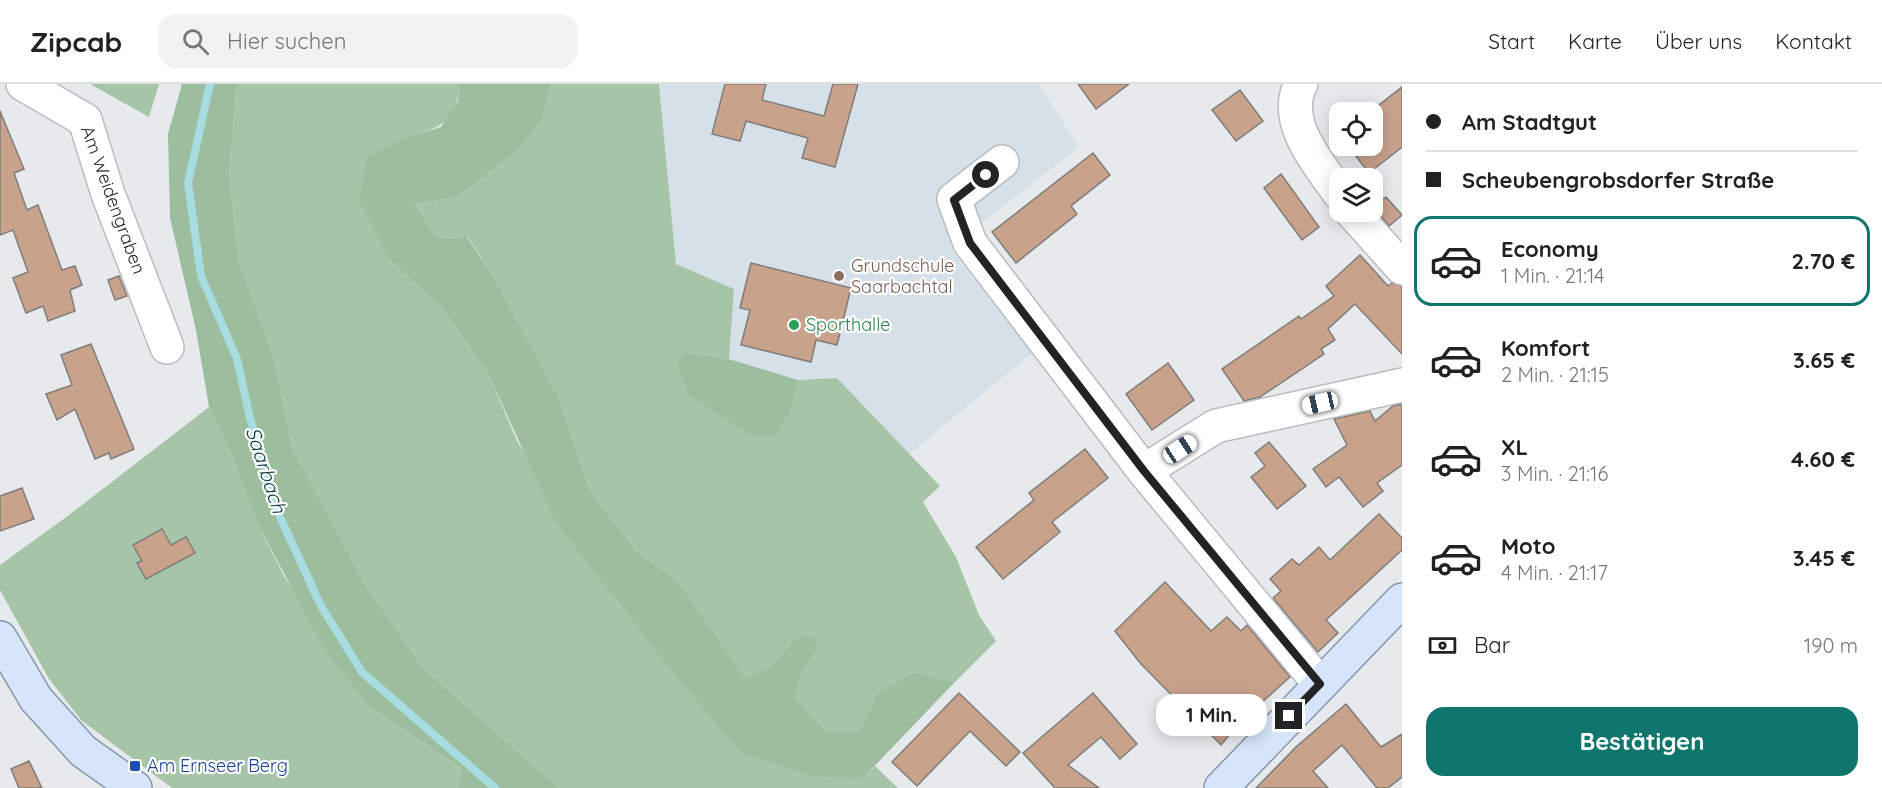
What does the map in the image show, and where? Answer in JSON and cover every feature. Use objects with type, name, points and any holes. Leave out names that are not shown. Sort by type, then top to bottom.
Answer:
[{"type":"main road","points":[[1221,788],[1402,600]]},
{"type":"main road","points":[[0,638],[44,708],[83,752],[135,788]]},
{"type":"street","name":"Am Weidengraben","points":[[23,84],[85,120],[108,194],[166,347]]},
{"type":"street","points":[[1301,84],[1296,94],[1299,128],[1311,155],[1329,179]]},
{"type":"street","points":[[1002,162],[954,200],[970,243],[1144,471],[1320,684]]},
{"type":"street","points":[[1361,222],[1402,268]]},
{"type":"street","points":[[1144,471],[1216,426],[1402,384]]},
{"type":"shaded area","name":"Grundschule Saarbachtal","points":[[659,84],[1038,84],[1079,147],[950,248],[1032,353],[909,454],[837,378],[798,380],[729,359],[734,289],[676,264]]},
{"type":"green space","points":[[90,84],[159,84],[149,117]]},
{"type":"green space","points":[[182,84],[237,84],[229,173],[239,261],[275,361],[292,447],[365,584],[423,668],[559,788],[458,788],[461,768],[370,707],[326,652],[256,521],[233,458],[209,407],[196,330],[170,218],[168,134]]},
{"type":"green space","points":[[237,84],[459,84],[455,108],[444,122],[427,131],[405,138],[390,260],[443,309],[489,375],[517,441],[619,604],[741,753],[862,779],[875,766],[898,788],[559,788],[423,668],[365,584],[292,447],[275,361],[239,261],[229,173]]},
{"type":"green space","points":[[459,84],[551,84],[543,118],[520,148],[458,197],[414,204],[437,238],[467,237],[495,279],[558,396],[590,491],[637,552],[677,580],[745,679],[771,666],[793,641],[804,635],[815,638],[818,648],[801,674],[795,698],[827,732],[859,732],[877,693],[914,672],[955,682],[862,779],[814,776],[741,753],[670,669],[555,521],[489,375],[443,309],[390,260],[360,202],[366,158],[405,138],[441,127],[458,101]]},
{"type":"green space","points":[[551,84],[659,84],[676,264],[734,289],[729,359],[686,352],[791,409],[798,380],[837,378],[940,486],[923,502],[956,557],[979,615],[996,641],[955,682],[914,672],[877,693],[859,732],[827,732],[795,698],[801,674],[818,648],[793,641],[771,666],[745,680],[677,580],[637,552],[590,491],[558,396],[495,279],[468,237],[437,238],[414,204],[458,197],[520,148],[543,118]]},
{"type":"green space","points":[[685,352],[729,359],[798,380],[791,409],[775,436],[752,436],[689,395],[677,365]]},
{"type":"green space","points":[[209,407],[233,458],[256,521],[284,576],[370,707],[461,768],[458,788],[172,788],[82,721],[49,679],[0,590],[0,565]]},
{"type":"building","points":[[725,84],[766,84],[762,100],[824,116],[833,84],[858,84],[835,167],[802,158],[808,138],[746,121],[740,141],[712,134]]},
{"type":"building","points":[[1078,84],[1129,84],[1096,109]]},
{"type":"building","points":[[1402,87],[1402,147],[1375,168],[1365,168],[1356,156],[1383,156],[1383,102]]},
{"type":"building","points":[[1240,90],[1263,121],[1236,141],[1212,110]]},
{"type":"building","points":[[0,111],[24,169],[14,173],[27,210],[38,205],[62,270],[75,266],[82,285],[70,290],[75,311],[48,321],[43,306],[26,313],[13,278],[28,272],[13,230],[0,235]]},
{"type":"building","points":[[1093,153],[1110,175],[1071,206],[1077,214],[1016,263],[992,232]]},
{"type":"building","points":[[1281,174],[1319,227],[1302,240],[1264,188]]},
{"type":"building","points":[[1386,197],[1402,215],[1389,226],[1383,219],[1383,200]]},
{"type":"building","points":[[1360,255],[1388,286],[1392,283],[1402,286],[1402,354],[1355,304],[1328,329],[1335,340],[1321,349],[1324,354],[1260,397],[1244,401],[1222,369],[1299,316],[1301,319],[1334,296],[1326,286]]},
{"type":"building","name":"Sporthalle","points":[[751,263],[851,288],[837,345],[816,340],[811,362],[741,345],[750,310],[740,308]]},
{"type":"building","points":[[119,276],[127,296],[115,300],[108,280]]},
{"type":"building","points":[[91,344],[134,449],[111,459],[109,453],[95,459],[75,409],[57,420],[46,394],[72,385],[61,355]]},
{"type":"building","points":[[1168,363],[1194,400],[1152,430],[1126,394]]},
{"type":"building","points":[[1402,404],[1402,465],[1377,483],[1383,491],[1363,507],[1339,477],[1326,487],[1313,469],[1347,445],[1334,419],[1370,411],[1375,421],[1393,406]]},
{"type":"building","points":[[1269,442],[1306,486],[1277,509],[1251,477],[1265,466],[1255,453]]},
{"type":"building","points":[[1085,449],[1108,478],[1052,522],[1060,532],[1003,579],[976,547],[1034,500],[1029,493]]},
{"type":"building","points":[[22,488],[34,519],[0,531],[0,496]]},
{"type":"building","points":[[1379,514],[1402,538],[1402,550],[1326,620],[1338,633],[1318,652],[1273,598],[1281,591],[1270,579],[1292,559],[1299,565],[1319,547],[1330,560]]},
{"type":"building","points":[[162,529],[171,545],[186,537],[195,553],[146,579],[137,563],[142,561],[133,545]]},
{"type":"building","points":[[1165,582],[1211,631],[1227,617],[1241,631],[1247,625],[1290,677],[1239,723],[1221,745],[1141,664],[1115,631]]},
{"type":"building","points":[[959,693],[1020,752],[1006,766],[970,731],[917,786],[892,762]]},
{"type":"building","points":[[1093,693],[1137,744],[1120,759],[1101,737],[1068,765],[1099,788],[1055,788],[1023,753]]},
{"type":"building","points":[[1346,704],[1381,747],[1402,734],[1402,777],[1388,788],[1377,788],[1342,745],[1313,771],[1328,788],[1256,788],[1297,746]]},
{"type":"building","points":[[29,761],[42,788],[19,788],[11,769]]},
{"type":"waterway","name":"Saarbach","points":[[210,84],[188,183],[201,276],[237,359],[250,418],[280,517],[321,606],[362,672],[495,788]]},
{"type":"place","name":"Grundschule Saarbachtal","points":[[839,276]]},
{"type":"place","name":"Sporthalle","points":[[794,325]]},
{"type":"place","name":"Am Ernseer Berg","points":[[135,766]]},
{"type":"route","points":[[986,175],[954,200],[970,243],[1144,471],[1320,684],[1289,716]]}]
